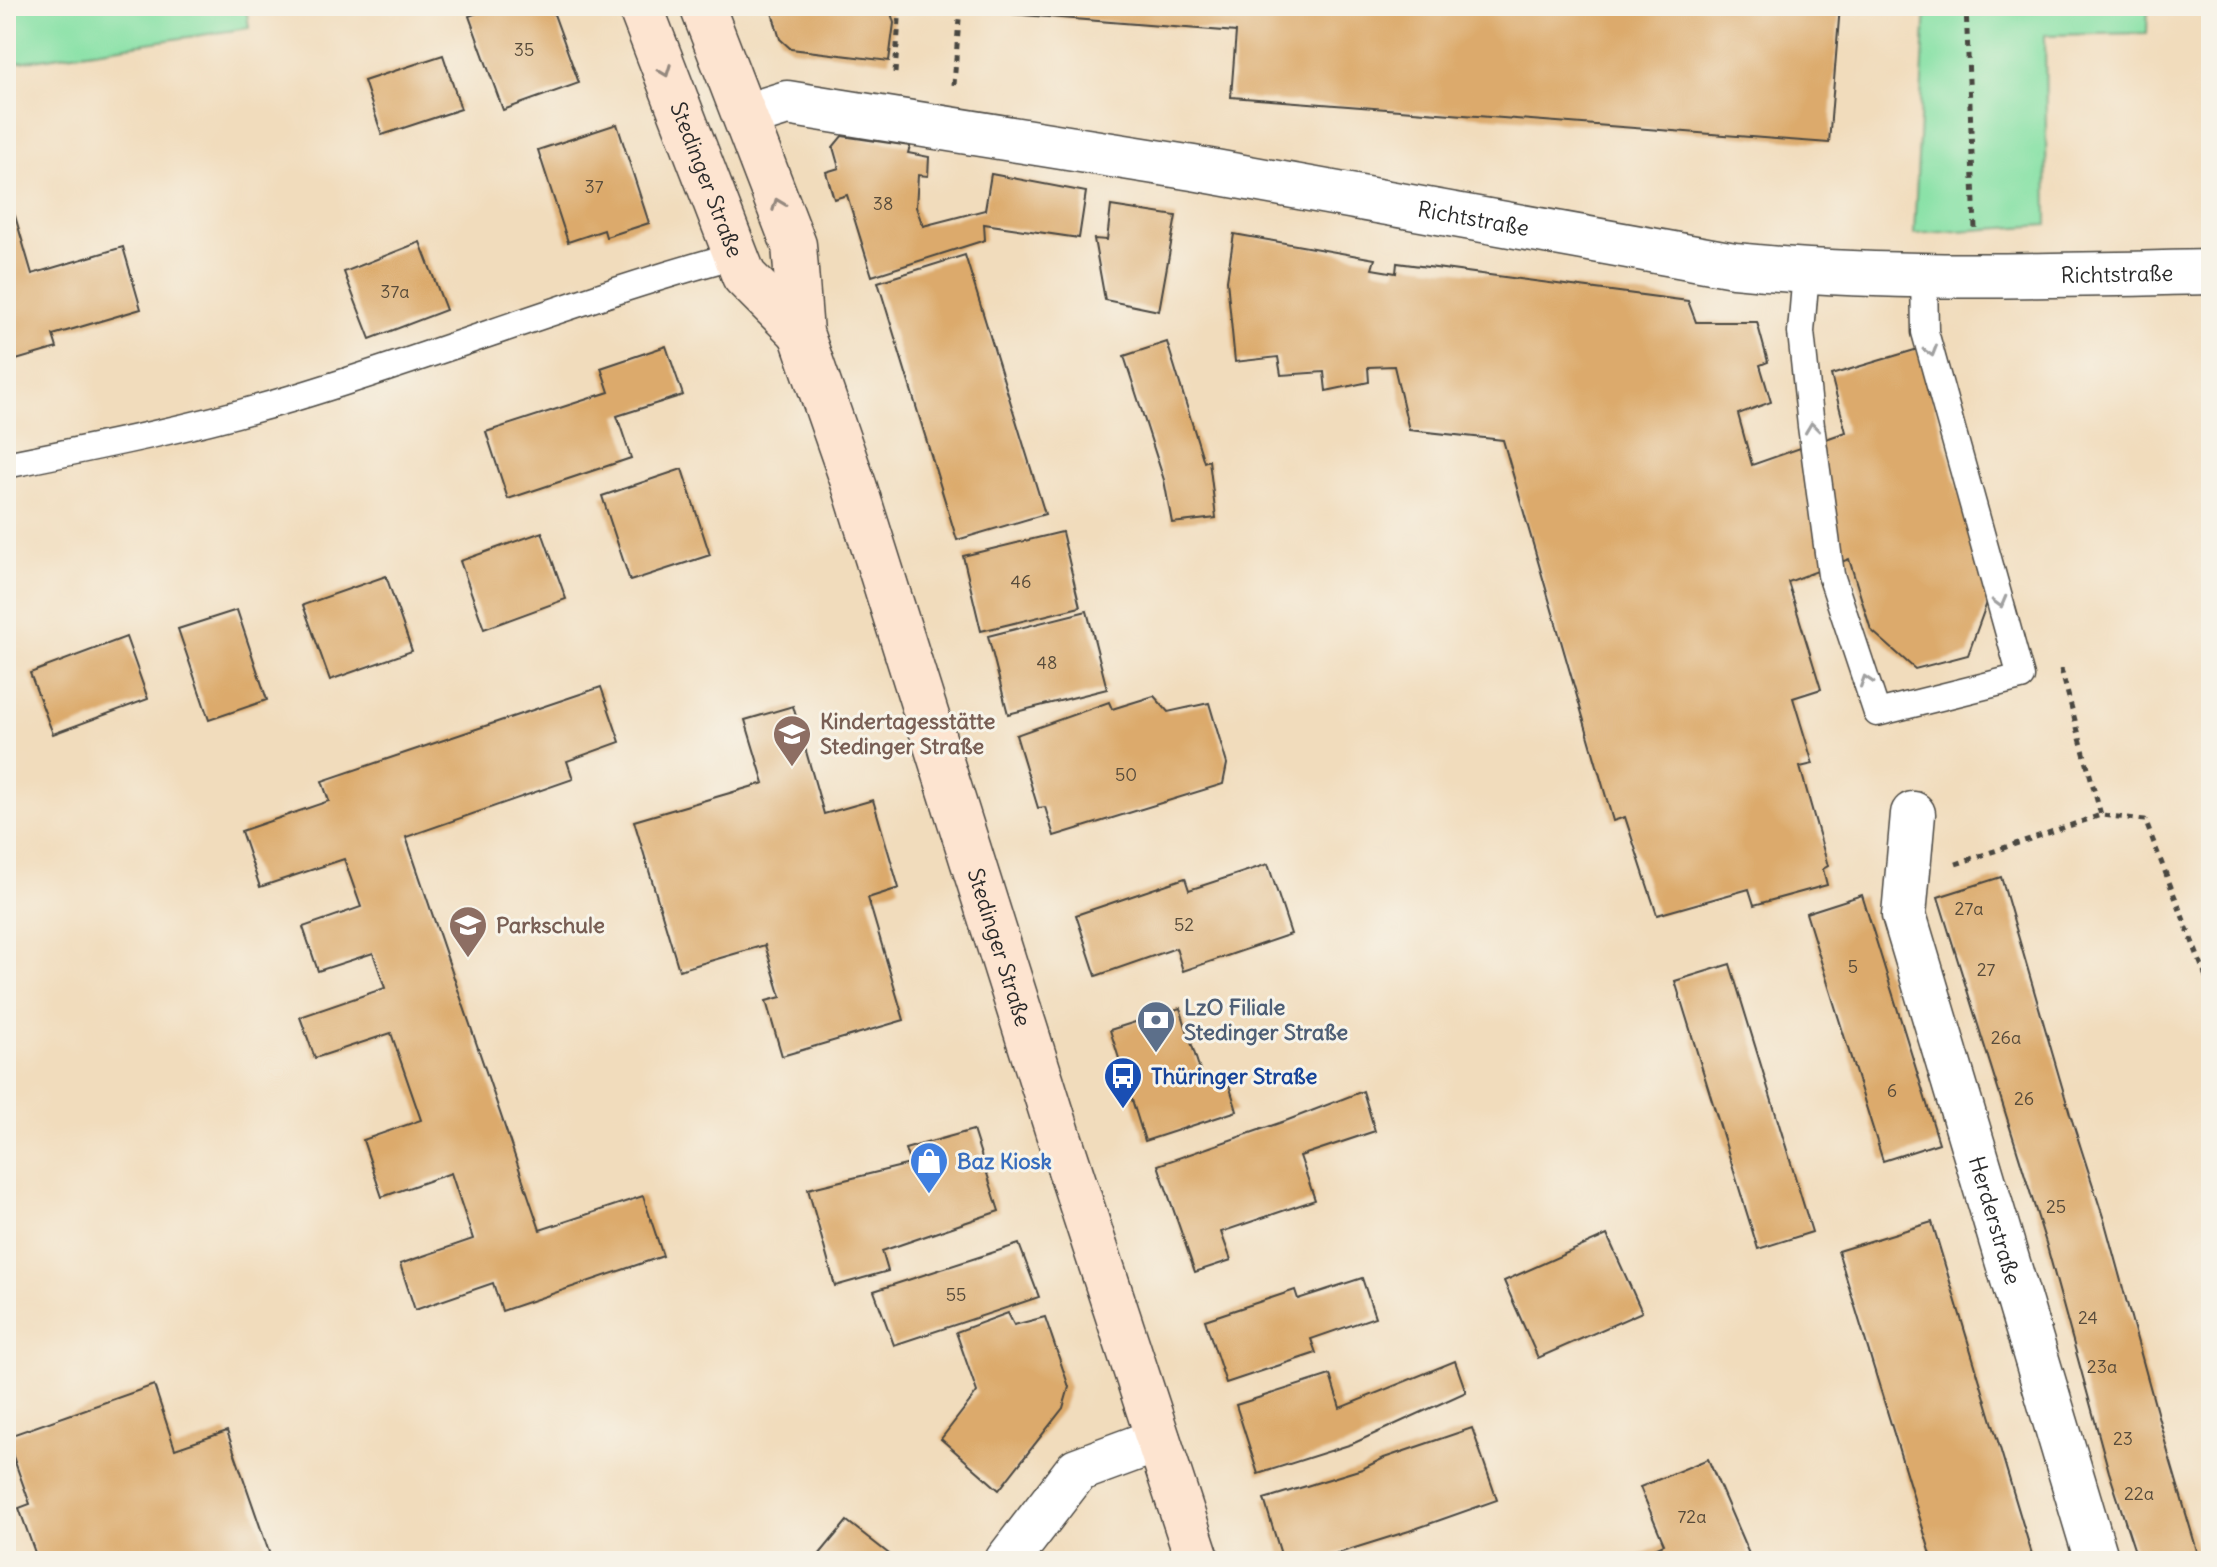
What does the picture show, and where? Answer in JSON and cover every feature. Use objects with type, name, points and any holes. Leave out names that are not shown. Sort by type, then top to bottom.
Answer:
[{"type":"main road","name":"Stedinger Straße","points":[[640,6],[744,276],[801,333]]},
{"type":"main road","name":"Stedinger Straße","points":[[702,6],[794,245],[801,333],[855,488],[1058,1133],[1198,1561]]},
{"type":"main road","points":[[690,135],[745,116]]},
{"type":"street","name":"Richtstraße","points":[[745,116],[787,103],[1193,168],[1734,265],[1806,272],[1971,276],[2211,272]]},
{"type":"street","name":"Herderstraße","points":[[1913,814],[1904,915],[2097,1561]]},
{"type":"street","points":[[1007,1561],[1077,1470],[1158,1440]]},
{"type":"lane","points":[[6,465],[178,430],[290,399],[657,276],[736,255]]},
{"type":"lane","points":[[1806,272],[1801,332],[1831,575],[1877,713],[2021,677],[1925,332],[1924,274]]},
{"type":"path","points":[[892,119],[900,6]]},
{"type":"path","points":[[951,128],[960,6]]},
{"type":"path","points":[[1966,6],[1976,238],[1971,276]]},
{"type":"path","points":[[1906,880],[2101,815],[2145,820],[2211,990]]},
{"type":"green space","points":[[6,6],[246,6],[249,28],[6,64]]},
{"type":"green space","points":[[1926,6],[2148,6],[2147,33],[2045,35],[2047,225],[1914,234]]},
{"type":"building","points":[[496,6],[551,6],[579,83],[503,110],[469,16]]},
{"type":"building","points":[[770,6],[889,6],[894,23],[889,61],[791,49],[780,39]]},
{"type":"building","points":[[975,6],[1840,6],[1829,143],[1231,97],[1236,32],[974,11]]},
{"type":"building","points":[[443,55],[461,109],[382,135],[364,81]]},
{"type":"building","points":[[617,124],[649,223],[606,237],[604,230],[568,242],[538,150]]},
{"type":"building","points":[[842,136],[910,146],[908,153],[929,157],[928,176],[918,175],[916,207],[923,226],[985,210],[991,174],[1086,192],[1079,238],[984,224],[985,240],[872,276],[847,195],[834,199],[826,172],[839,168],[833,147]]},
{"type":"building","points":[[1111,206],[1176,216],[1159,311],[1105,300],[1094,239],[1107,240]]},
{"type":"building","points":[[15,216],[32,274],[123,247],[141,309],[53,335],[57,348],[6,363],[6,219]]},
{"type":"building","points":[[1234,234],[1375,259],[1372,269],[1396,273],[1397,263],[1688,301],[1696,322],[1757,322],[1768,362],[1760,365],[1771,402],[1738,414],[1752,465],[1846,432],[1831,375],[1918,349],[1989,597],[1968,655],[1915,669],[1871,630],[1849,559],[1788,582],[1821,689],[1793,698],[1813,764],[1800,767],[1828,866],[1823,869],[1827,885],[1754,905],[1749,889],[1657,915],[1625,817],[1613,821],[1503,440],[1409,430],[1394,366],[1368,367],[1369,382],[1326,391],[1324,372],[1281,375],[1278,357],[1235,362],[1227,280]]},
{"type":"building","points":[[420,242],[446,310],[370,339],[344,272]]},
{"type":"building","points":[[965,255],[1045,514],[957,540],[878,282]]},
{"type":"building","points":[[1167,342],[1204,462],[1209,460],[1216,518],[1172,523],[1164,480],[1124,356]]},
{"type":"building","points":[[666,346],[683,395],[617,416],[631,458],[508,499],[486,432],[609,392],[601,368]]},
{"type":"building","points":[[682,469],[710,555],[630,581],[602,496]]},
{"type":"building","points":[[542,532],[566,599],[484,629],[460,561]]},
{"type":"building","points":[[1062,532],[1080,607],[981,631],[963,556]]},
{"type":"building","points":[[386,576],[412,651],[330,680],[303,605]]},
{"type":"building","points":[[237,610],[267,700],[209,720],[178,629]]},
{"type":"building","points":[[1087,611],[1107,689],[1008,714],[988,636]]},
{"type":"building","points":[[126,637],[148,699],[53,734],[30,673]]},
{"type":"building","points":[[601,687],[620,742],[567,761],[573,779],[406,837],[540,1230],[643,1196],[663,1256],[502,1311],[493,1283],[415,1310],[400,1264],[473,1239],[451,1173],[382,1197],[363,1140],[421,1120],[391,1033],[315,1058],[300,1017],[385,988],[373,953],[318,971],[303,927],[361,907],[344,859],[260,887],[241,831],[329,801],[322,781]]},
{"type":"building","points":[[1154,696],[1168,712],[1209,703],[1227,764],[1223,784],[1054,836],[1045,807],[1038,808],[1016,735],[1109,702],[1112,709]]},
{"type":"building","points":[[793,706],[824,814],[873,800],[899,888],[868,898],[904,1020],[782,1056],[766,1001],[781,997],[765,945],[679,970],[634,821],[764,783],[745,720]]},
{"type":"building","points":[[1268,864],[1291,934],[1183,971],[1176,948],[1096,976],[1076,915],[1185,878],[1189,890]]},
{"type":"building","points":[[2001,877],[2105,1223],[2200,1561],[2138,1561],[2109,1472],[2046,1243],[1938,897]]},
{"type":"building","points":[[1862,895],[1939,1143],[1883,1161],[1806,913]]},
{"type":"building","points":[[1730,964],[1812,1232],[1758,1249],[1675,981]]},
{"type":"building","name":"LzO Filiale Stedinger Straße","points":[[1180,1008],[1205,1086],[1227,1078],[1237,1111],[1145,1141],[1110,1030]]},
{"type":"building","points":[[1363,1091],[1375,1131],[1300,1156],[1315,1200],[1221,1232],[1231,1260],[1195,1272],[1158,1165]]},
{"type":"building","name":"Baz Kiosk","points":[[973,1130],[999,1211],[882,1251],[888,1271],[835,1286],[808,1189],[910,1164],[905,1149]]},
{"type":"building","points":[[1932,1222],[2034,1561],[1933,1561],[1838,1251]]},
{"type":"building","points":[[1607,1235],[1642,1312],[1538,1358],[1504,1281]]},
{"type":"building","points":[[1019,1244],[1039,1297],[894,1345],[874,1291]]},
{"type":"building","points":[[1362,1278],[1375,1317],[1311,1339],[1316,1353],[1226,1383],[1205,1320],[1295,1290],[1298,1299]]},
{"type":"building","points":[[1008,1313],[1014,1325],[1045,1317],[1069,1387],[1063,1408],[999,1490],[941,1439],[977,1392],[956,1332]]},
{"type":"building","points":[[1455,1361],[1466,1392],[1352,1444],[1258,1474],[1236,1405],[1330,1375],[1340,1408]]},
{"type":"building","points":[[154,1385],[175,1449],[227,1431],[272,1561],[38,1561],[19,1508],[30,1504],[6,1437]]},
{"type":"building","points":[[1472,1428],[1497,1500],[1313,1561],[1283,1561],[1264,1499],[1362,1469],[1384,1458]]},
{"type":"building","points":[[1708,1459],[1752,1561],[1641,1561],[1639,1555],[1664,1544],[1640,1487]]},
{"type":"building","points":[[847,1521],[898,1561],[814,1561]]},
{"type":"place","name":"Kindertagesstätte Stedinger Straße","points":[[792,768]]},
{"type":"place","name":"Parkschule","points":[[468,959]]},
{"type":"place","name":"LzO Filiale Stedinger Straße","points":[[1156,1054]]},
{"type":"place","name":"Thüringer Straße","points":[[1123,1110]]},
{"type":"place","name":"Baz Kiosk","points":[[929,1195]]}]
